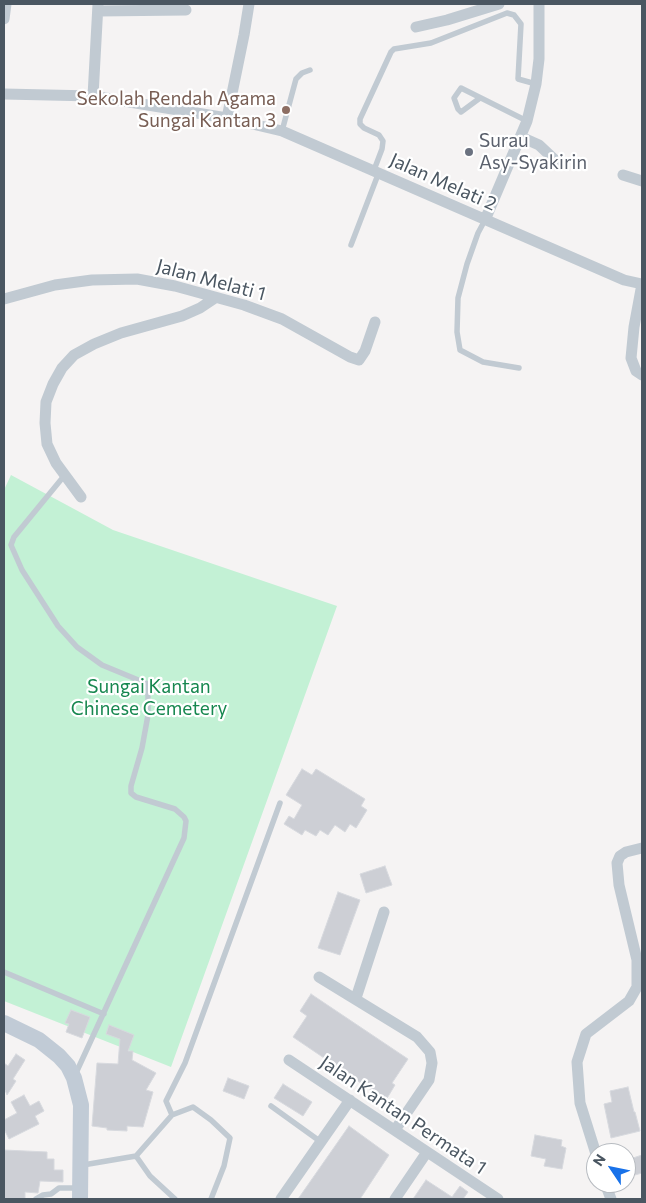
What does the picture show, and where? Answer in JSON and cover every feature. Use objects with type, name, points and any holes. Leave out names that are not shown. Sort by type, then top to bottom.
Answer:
[{"type":"main road","points":[[4,1023],[39,1040],[59,1056],[68,1066],[74,1078],[81,1106],[80,1194]]},
{"type":"street","points":[[4,19],[6,4]]},
{"type":"street","points":[[226,118],[249,4]]},
{"type":"street","points":[[416,27],[447,20],[499,4]]},
{"type":"street","points":[[485,220],[527,121],[536,84],[539,59],[539,4]]},
{"type":"street","points":[[93,96],[98,7],[186,10]]},
{"type":"street","name":"Jalan Melati 2","points":[[4,94],[93,96],[226,118],[282,131],[624,280],[642,284]]},
{"type":"street","points":[[521,137],[539,145],[556,161]]},
{"type":"street","points":[[622,175],[642,181]]},
{"type":"street","name":"Jalan Melati 1","points":[[4,300],[55,285],[92,280],[137,279],[175,286],[244,305],[282,319],[350,357],[360,360],[375,322]]},
{"type":"street","points":[[642,284],[634,327],[631,358],[636,371],[642,375]]},
{"type":"street","points":[[81,497],[64,476],[48,444],[45,423],[46,402],[62,368],[74,355],[94,344],[121,332],[182,316],[200,308],[215,298]]},
{"type":"street","points":[[593,1143],[580,1103],[577,1062],[586,1034],[629,1001],[637,987],[638,950],[630,935],[619,885],[617,863],[620,856],[626,852],[642,848]]},
{"type":"street","points":[[356,998],[384,912]]},
{"type":"street","points":[[319,977],[417,1036],[430,1052],[432,1063],[429,1080],[395,1130]]},
{"type":"street","name":"Jalan Kantan Permata 1","points":[[290,1060],[498,1199]]},
{"type":"street","points":[[282,1199],[350,1100]]},
{"type":"street","points":[[395,1199],[427,1152]]},
{"type":"lane","points":[[351,244],[382,149],[382,140],[379,135],[364,128],[360,124],[360,119],[394,49],[431,43],[507,13],[514,15],[521,24],[518,79],[536,84]]},
{"type":"lane","points":[[282,131],[296,79],[302,72],[310,70]]},
{"type":"lane","points":[[480,98],[461,112],[454,98],[461,88],[527,121]]},
{"type":"lane","points":[[485,220],[478,233],[467,264],[458,298],[457,332],[460,350],[483,362],[519,368]]},
{"type":"lane","points":[[64,476],[14,536],[11,545],[22,570],[58,626],[77,648],[102,665],[148,684],[148,715],[131,793],[136,797],[175,809],[186,821],[184,838],[74,1078]]},
{"type":"lane","points":[[172,1115],[166,1101],[185,1063],[280,803]]},
{"type":"lane","points":[[4,972],[104,1014]]},
{"type":"lane","points":[[272,1106],[321,1142]]},
{"type":"lane","points":[[81,1166],[136,1156],[172,1115],[194,1107],[212,1120],[230,1138],[224,1166],[211,1199]]},
{"type":"lane","points":[[136,1156],[150,1176],[175,1199]]},
{"type":"lane","points":[[36,1199],[43,1194],[51,1194],[59,1188],[80,1194]]},
{"type":"green space","name":"Sungai Kantan Chinese Cemetery","points":[[11,475],[113,530],[337,606],[171,1067],[4,1001],[4,490]]},
{"type":"building","points":[[302,769],[312,775],[316,769],[365,799],[361,806],[367,810],[356,828],[350,824],[345,832],[335,825],[328,835],[320,830],[316,836],[305,830],[302,835],[284,824],[289,816],[294,819],[302,805],[286,795]]},
{"type":"building","points":[[385,866],[392,885],[366,893],[360,874]]},
{"type":"building","points":[[338,892],[360,900],[340,955],[318,948]]},
{"type":"building","points":[[311,994],[408,1059],[392,1083],[395,1085],[386,1100],[293,1037],[307,1016],[300,1011]]},
{"type":"building","points":[[71,1010],[90,1017],[82,1038],[66,1032],[69,1024],[65,1023]]},
{"type":"building","points":[[109,1025],[134,1035],[128,1051],[133,1051],[132,1060],[156,1073],[146,1090],[153,1092],[143,1127],[127,1126],[127,1131],[107,1130],[107,1128],[92,1126],[97,1063],[118,1064],[120,1039],[106,1034]]},
{"type":"building","points":[[16,1054],[25,1060],[13,1079],[16,1081],[7,1095],[5,1090],[4,1092],[4,1063],[8,1066]]},
{"type":"building","points":[[228,1078],[249,1086],[244,1099],[223,1091]]},
{"type":"building","points":[[283,1084],[312,1102],[303,1116],[274,1098]]},
{"type":"building","points":[[628,1087],[640,1131],[611,1138],[604,1104],[612,1102],[610,1091]]},
{"type":"building","points":[[24,1095],[30,1106],[39,1101],[44,1111],[35,1116],[39,1124],[9,1139],[4,1129],[4,1120],[17,1113],[11,1102]]},
{"type":"building","points":[[349,1126],[389,1155],[360,1199],[298,1199]]},
{"type":"building","points":[[535,1135],[562,1140],[561,1146],[566,1148],[562,1169],[544,1166],[546,1159],[531,1156]]},
{"type":"building","points":[[4,1150],[47,1152],[47,1159],[54,1159],[54,1170],[63,1170],[63,1182],[40,1181],[38,1193],[25,1192],[25,1199],[4,1199]]},
{"type":"building","points":[[642,1155],[642,1173],[636,1175],[636,1157]]},
{"type":"building","points":[[426,1180],[452,1197],[460,1186],[468,1192],[463,1199],[413,1199]]},
{"type":"place","name":"Sekolah Rendah Agama Sungai Kantan 3","points":[[286,110]]},
{"type":"place","name":"Surau Asy-Syakirin","points":[[469,152]]}]
